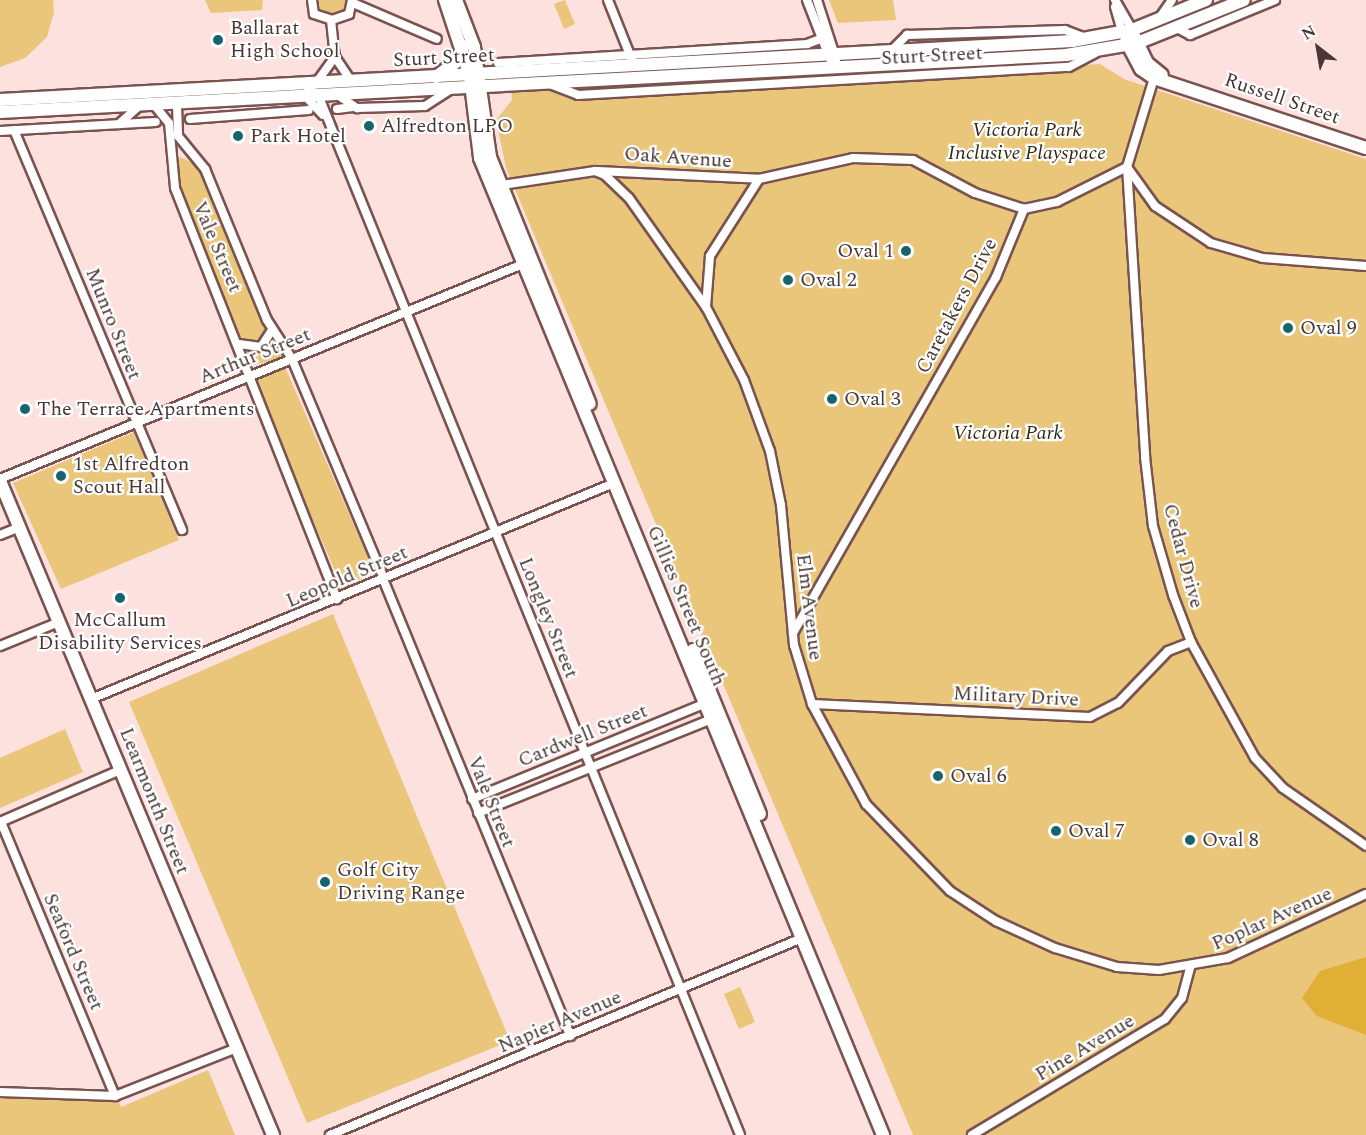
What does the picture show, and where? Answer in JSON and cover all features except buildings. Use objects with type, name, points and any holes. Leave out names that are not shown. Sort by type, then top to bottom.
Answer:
[{"type":"main road","points":[[445,0],[476,82]]},
{"type":"main road","points":[[456,0],[476,82]]},
{"type":"main road","name":"Sturt Street","points":[[0,112],[308,101],[339,96],[451,89],[476,82],[634,65],[1088,39],[1127,31],[1206,0]]},
{"type":"main road","name":"Sturt Street","points":[[0,100],[431,79],[547,83],[835,68],[933,69],[1101,51],[1132,44],[1177,28],[1244,0]]},
{"type":"main road","name":"Russell Street","points":[[1127,31],[1132,44],[1156,75],[1185,87],[1366,148]]},
{"type":"main road","points":[[431,79],[452,66],[463,45]]},
{"type":"main road","name":"Gillies Street South","points":[[476,82],[486,142],[528,262]]},
{"type":"main road","name":"Gillies Street South","points":[[476,82],[477,150],[528,262],[617,482],[710,702],[883,1135]]},
{"type":"main road","name":"Learmonth Street","points":[[0,480],[273,1135]]},
{"type":"main road","name":"Gillies Street South","points":[[805,937],[891,1135]]},
{"type":"street","points":[[312,0],[314,14],[331,20],[349,14],[352,2],[437,39]]},
{"type":"street","points":[[608,0],[634,65]]},
{"type":"street","points":[[807,0],[832,54]]},
{"type":"street","points":[[817,0],[835,68]]},
{"type":"street","points":[[1114,0],[1127,31]]},
{"type":"street","points":[[1157,20],[1172,0]]},
{"type":"street","name":"Sturt Street","points":[[1177,28],[1190,35],[1275,0]]},
{"type":"street","points":[[331,20],[334,57],[352,82]]},
{"type":"street","name":"Sturt Street","points":[[498,63],[629,53],[807,44],[823,38]]},
{"type":"street","points":[[310,84],[334,57]]},
{"type":"street","name":"Sturt Street","points":[[547,83],[578,95],[933,69]]},
{"type":"street","points":[[1156,75],[1127,167],[1155,206],[1210,243],[1263,258],[1366,266]]},
{"type":"street","name":"Longley Street","points":[[308,101],[310,84]]},
{"type":"street","name":"Sturt Street","points":[[337,110],[353,107],[428,106],[451,89]]},
{"type":"street","points":[[339,96],[353,107]]},
{"type":"street","points":[[279,113],[308,101]]},
{"type":"street","name":"Sturt Street","points":[[190,119],[279,113],[308,101]]},
{"type":"street","name":"Longley Street","points":[[308,101],[323,115],[683,988],[740,1135]]},
{"type":"street","name":"Longley Street","points":[[308,101],[323,115]]},
{"type":"street","points":[[200,104],[209,117]]},
{"type":"street","name":"Vale Street","points":[[177,105],[177,132],[204,170],[272,330],[292,359],[570,1036]]},
{"type":"street","name":"Vale Street","points":[[155,106],[169,120],[172,180],[239,344],[246,378],[337,599]]},
{"type":"street","points":[[119,124],[138,107]]},
{"type":"street","points":[[0,131],[156,122]]},
{"type":"street","name":"Munro Street","points":[[14,130],[182,530]]},
{"type":"street","points":[[172,162],[191,153]]},
{"type":"street","name":"Oak Avenue","points":[[595,171],[759,178],[854,158],[913,160],[975,194],[1023,209],[1057,202],[1127,167]]},
{"type":"street","name":"Cedar Drive","points":[[1127,167],[1154,526],[1191,642],[1268,773],[1366,846]]},
{"type":"street","points":[[502,184],[595,171]]},
{"type":"street","name":"Elm Avenue","points":[[595,171],[629,198],[706,307],[744,380],[770,451],[781,505],[793,636],[812,704],[866,804],[920,864],[966,903],[1035,940],[1101,963],[1145,970],[1190,968]]},
{"type":"street","name":"Oak Avenue","points":[[706,307],[710,256],[759,178]]},
{"type":"street","name":"Caretakers Drive","points":[[793,636],[996,277],[1023,209]]},
{"type":"street","name":"Arthur Street","points":[[0,480],[528,262]]},
{"type":"street","points":[[239,344],[259,348],[272,330]]},
{"type":"street","name":"Leopold Street","points":[[91,699],[617,482]]},
{"type":"street","points":[[0,535],[20,527]]},
{"type":"street","points":[[0,646],[59,622]]},
{"type":"street","name":"Military Drive","points":[[812,704],[1090,717],[1118,704],[1168,651],[1191,642]]},
{"type":"street","name":"Cardwell Street","points":[[472,799],[710,702]]},
{"type":"street","name":"Cardwell Street","points":[[478,813],[716,717]]},
{"type":"street","points":[[0,822],[120,770]]},
{"type":"street","name":"Seaford Street","points":[[0,822],[115,1096]]},
{"type":"street","name":"Poplar Avenue","points":[[1190,968],[1244,952],[1366,894]]},
{"type":"street","name":"Napier Avenue","points":[[330,1135],[805,937]]},
{"type":"street","name":"Pine Avenue","points":[[972,1135],[1161,1022],[1182,998],[1190,968]]},
{"type":"street","points":[[0,1092],[115,1096],[237,1048]]},
{"type":"green space","points":[[0,0],[53,0],[54,12],[47,37],[25,58],[0,67]]},
{"type":"green space","points":[[205,0],[263,0],[262,10],[211,13]]},
{"type":"green space","points":[[315,0],[345,0],[346,11],[335,17],[317,13]]},
{"type":"green space","points":[[565,0],[575,24],[564,29],[554,4]]},
{"type":"green space","points":[[829,0],[893,0],[896,20],[838,23]]},
{"type":"green space","name":"Victoria Park","points":[[1100,64],[1124,79],[1366,159],[1366,1135],[913,1135],[506,168],[496,120],[512,100],[511,91],[549,90],[573,99]]},
{"type":"green space","points":[[180,157],[199,166],[266,325],[261,343],[240,337],[175,180]]},
{"type":"green space","points":[[274,340],[284,357],[250,366],[245,352],[262,351]]},
{"type":"green space","points":[[285,367],[374,571],[343,589],[254,385],[256,379]]},
{"type":"green space","points":[[134,432],[179,540],[61,589],[13,483]]},
{"type":"green space","name":"Golf City Driving Range","points":[[333,614],[510,1041],[307,1123],[129,702]]},
{"type":"green space","points":[[65,729],[83,772],[0,808],[0,758]]},
{"type":"green space","points":[[740,987],[755,1022],[739,1029],[724,994]]},
{"type":"green space","points":[[208,1070],[235,1135],[0,1135],[0,1098],[50,1095],[118,1100],[121,1107]]},
{"type":"shaded area","points":[[1366,957],[1366,1035],[1317,1016],[1302,998],[1320,971]]},
{"type":"place","name":"Ballarat High School","points":[[218,40]]},
{"type":"place","name":"Alfredton LPO","points":[[369,126]]},
{"type":"place","name":"Park Hotel","points":[[238,136]]},
{"type":"place","name":"Oval 1","points":[[906,251]]},
{"type":"place","name":"Oval 2","points":[[788,280]]},
{"type":"place","name":"Oval 9","points":[[1288,328]]},
{"type":"place","name":"Oval 3","points":[[832,399]]},
{"type":"place","name":"The Terrace Apartments","points":[[25,409]]},
{"type":"place","name":"1st Alfredton Scout Hall","points":[[61,476]]},
{"type":"place","name":"McCallum Disability Services","points":[[120,598]]},
{"type":"place","name":"Oval 6","points":[[938,776]]},
{"type":"place","name":"Oval 7","points":[[1056,831]]},
{"type":"place","name":"Oval 8","points":[[1190,840]]},
{"type":"place","name":"Golf City Driving Range","points":[[325,882]]},
{"type":"park label","name":"Victoria Park Inclusive Playspace","points":[[1027,142]]}]
